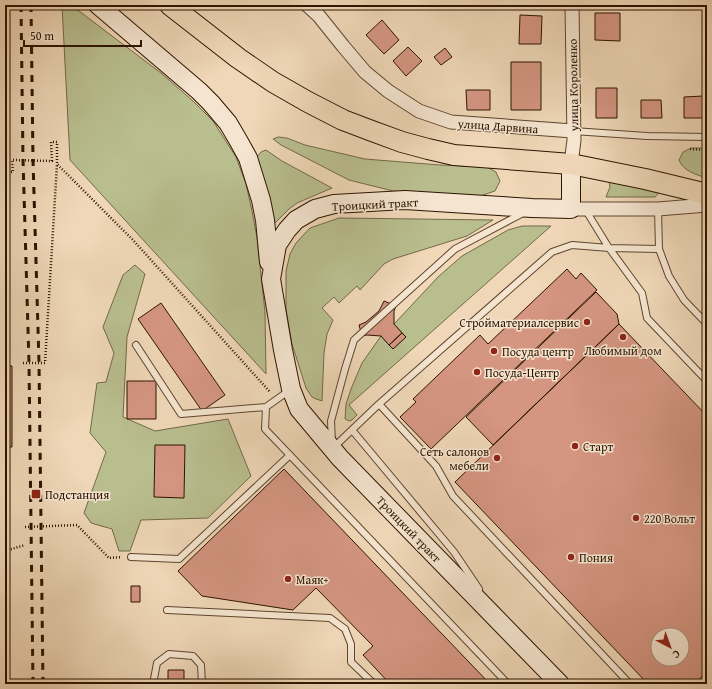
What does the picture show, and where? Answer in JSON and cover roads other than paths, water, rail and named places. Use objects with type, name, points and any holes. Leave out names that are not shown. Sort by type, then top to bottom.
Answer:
[{"type":"main road","points":[[98,5],[203,95],[233,131],[248,158],[261,200],[265,220],[271,279]]},
{"type":"main road","points":[[170,5],[238,58],[279,85],[343,120],[402,142],[428,150],[454,155],[572,164],[707,194]]},
{"type":"main road","points":[[572,164],[578,209]]},
{"type":"main road","name":"Троицкий тракт","points":[[560,684],[340,458],[299,409],[291,389],[271,279],[277,245],[287,230],[296,220],[315,209],[334,204],[405,200],[532,208],[578,209]]},
{"type":"street","name":"улица Дарвина","points":[[307,5],[319,16],[365,72],[419,111],[451,122],[573,131]]},
{"type":"street","name":"улица Короленко","points":[[572,5],[574,140],[572,164]]},
{"type":"street","points":[[578,209],[658,209],[707,205]]},
{"type":"lane","points":[[573,131],[647,136],[707,136]]},
{"type":"lane","points":[[333,448],[332,421],[354,340],[455,249],[532,208]]},
{"type":"lane","points":[[578,209],[642,293],[647,318],[707,381]]},
{"type":"lane","points":[[658,209],[659,249],[669,276],[684,300],[707,324]]},
{"type":"lane","points":[[333,448],[379,404],[552,252],[572,245],[608,248],[659,249]]},
{"type":"lane","points":[[136,345],[181,414],[266,407],[291,389]]},
{"type":"lane","points":[[379,404],[436,466],[453,496],[630,684]]},
{"type":"lane","points":[[266,407],[265,429],[508,684]]},
{"type":"lane","points":[[352,430],[454,552],[481,592]]},
{"type":"lane","points":[[130,557],[179,558],[290,455]]},
{"type":"lane","points":[[485,599],[503,625]]},
{"type":"lane","points":[[167,610],[330,618],[345,629],[351,644],[351,662],[374,684]]},
{"type":"lane","points":[[153,684],[157,663],[168,654],[193,656],[201,665],[202,684]]},
{"type":"railway","points":[[21,5],[23,160],[29,363],[33,684]]},
{"type":"railway","points":[[31,5],[33,160],[39,363],[43,684]]},
{"type":"place","name":"Стройматериалсервис","points":[[587,322]]},
{"type":"place","name":"Любимый дом","points":[[623,337]]},
{"type":"place","name":"Посуда центр","points":[[494,351]]},
{"type":"place","name":"Посуда-Центр","points":[[477,372]]},
{"type":"place","name":"Старт","points":[[575,446]]},
{"type":"place","name":"Сеть салонов мебели","points":[[497,458]]},
{"type":"place","name":"Подстанция","points":[[36,494]]},
{"type":"place","name":"220 Вольт","points":[[636,518]]},
{"type":"place","name":"Пония","points":[[571,557]]},
{"type":"place","name":"Маяк+","points":[[288,579]]}]
